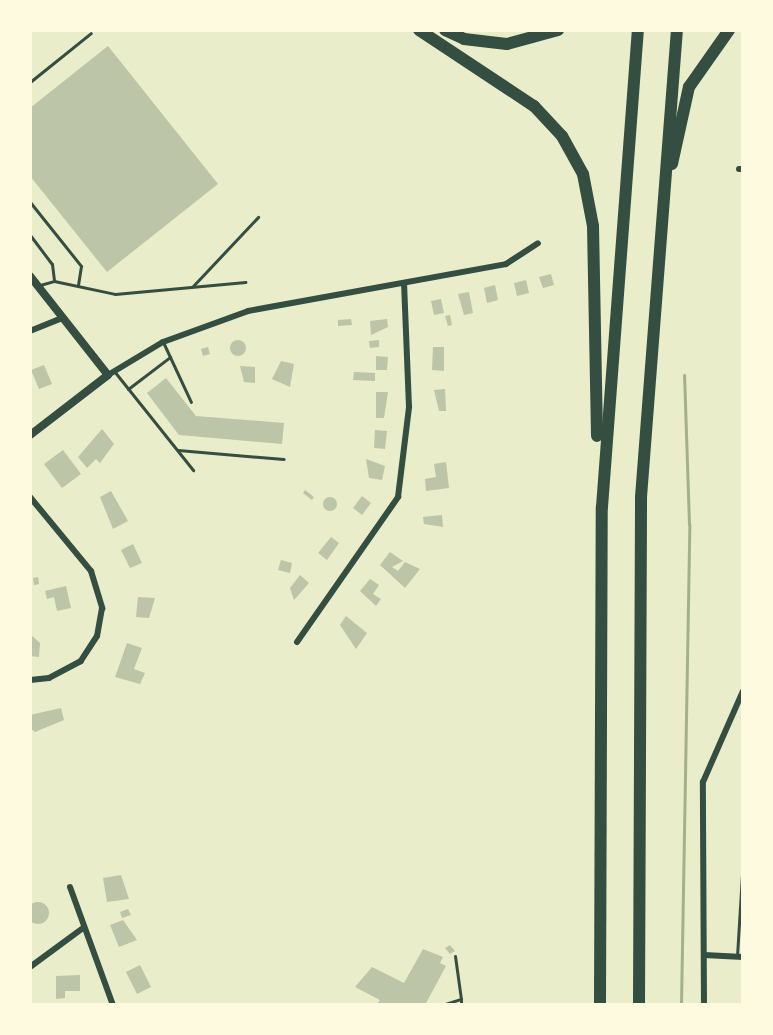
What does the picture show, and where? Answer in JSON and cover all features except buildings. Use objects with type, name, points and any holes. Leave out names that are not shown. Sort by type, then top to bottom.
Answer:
[{"type":"highway","points":[[419,30],[534,106],[562,136],[583,174],[592,226],[600,554],[600,1005]]},
{"type":"highway","points":[[445,30],[464,39],[507,44],[558,30]]},
{"type":"highway","points":[[600,554],[610,351],[638,30]]},
{"type":"highway","points":[[639,1005],[639,570],[654,284],[677,30]]},
{"type":"highway","points":[[654,284],[684,101],[704,58],[729,30]]},
{"type":"street","points":[[30,435],[111,373],[163,342],[248,311],[506,264],[538,243]]},
{"type":"street","points":[[30,276],[62,318],[111,373]]},
{"type":"street","points":[[297,642],[398,497],[410,407],[404,283]]},
{"type":"street","points":[[30,331],[62,318]]},
{"type":"street","points":[[30,497],[91,571],[102,608],[97,636],[81,661],[49,678],[30,680]]},
{"type":"street","points":[[704,1005],[703,782],[743,691]]},
{"type":"street","points":[[70,887],[83,928],[113,1005]]},
{"type":"street","points":[[30,967],[83,928]]},
{"type":"street","points":[[704,955],[740,956]]},
{"type":"lane","points":[[30,82],[91,33]]},
{"type":"lane","points":[[30,202],[81,266],[78,286]]},
{"type":"lane","points":[[193,287],[258,217]]},
{"type":"lane","points":[[30,235],[52,264],[54,281]]},
{"type":"lane","points":[[38,286],[54,281],[109,294],[245,282]]},
{"type":"lane","points":[[163,342],[191,402]]},
{"type":"lane","points":[[128,389],[170,357]]},
{"type":"lane","points":[[111,373],[128,389],[193,470]]},
{"type":"lane","points":[[177,450],[284,459]]},
{"type":"lane","points":[[740,956],[743,858]]},
{"type":"lane","points":[[455,956],[461,1005]]},
{"type":"lane","points":[[442,1005],[460,999]]},
{"type":"waterway","points":[[681,1005],[689,524],[684,375]]}]
